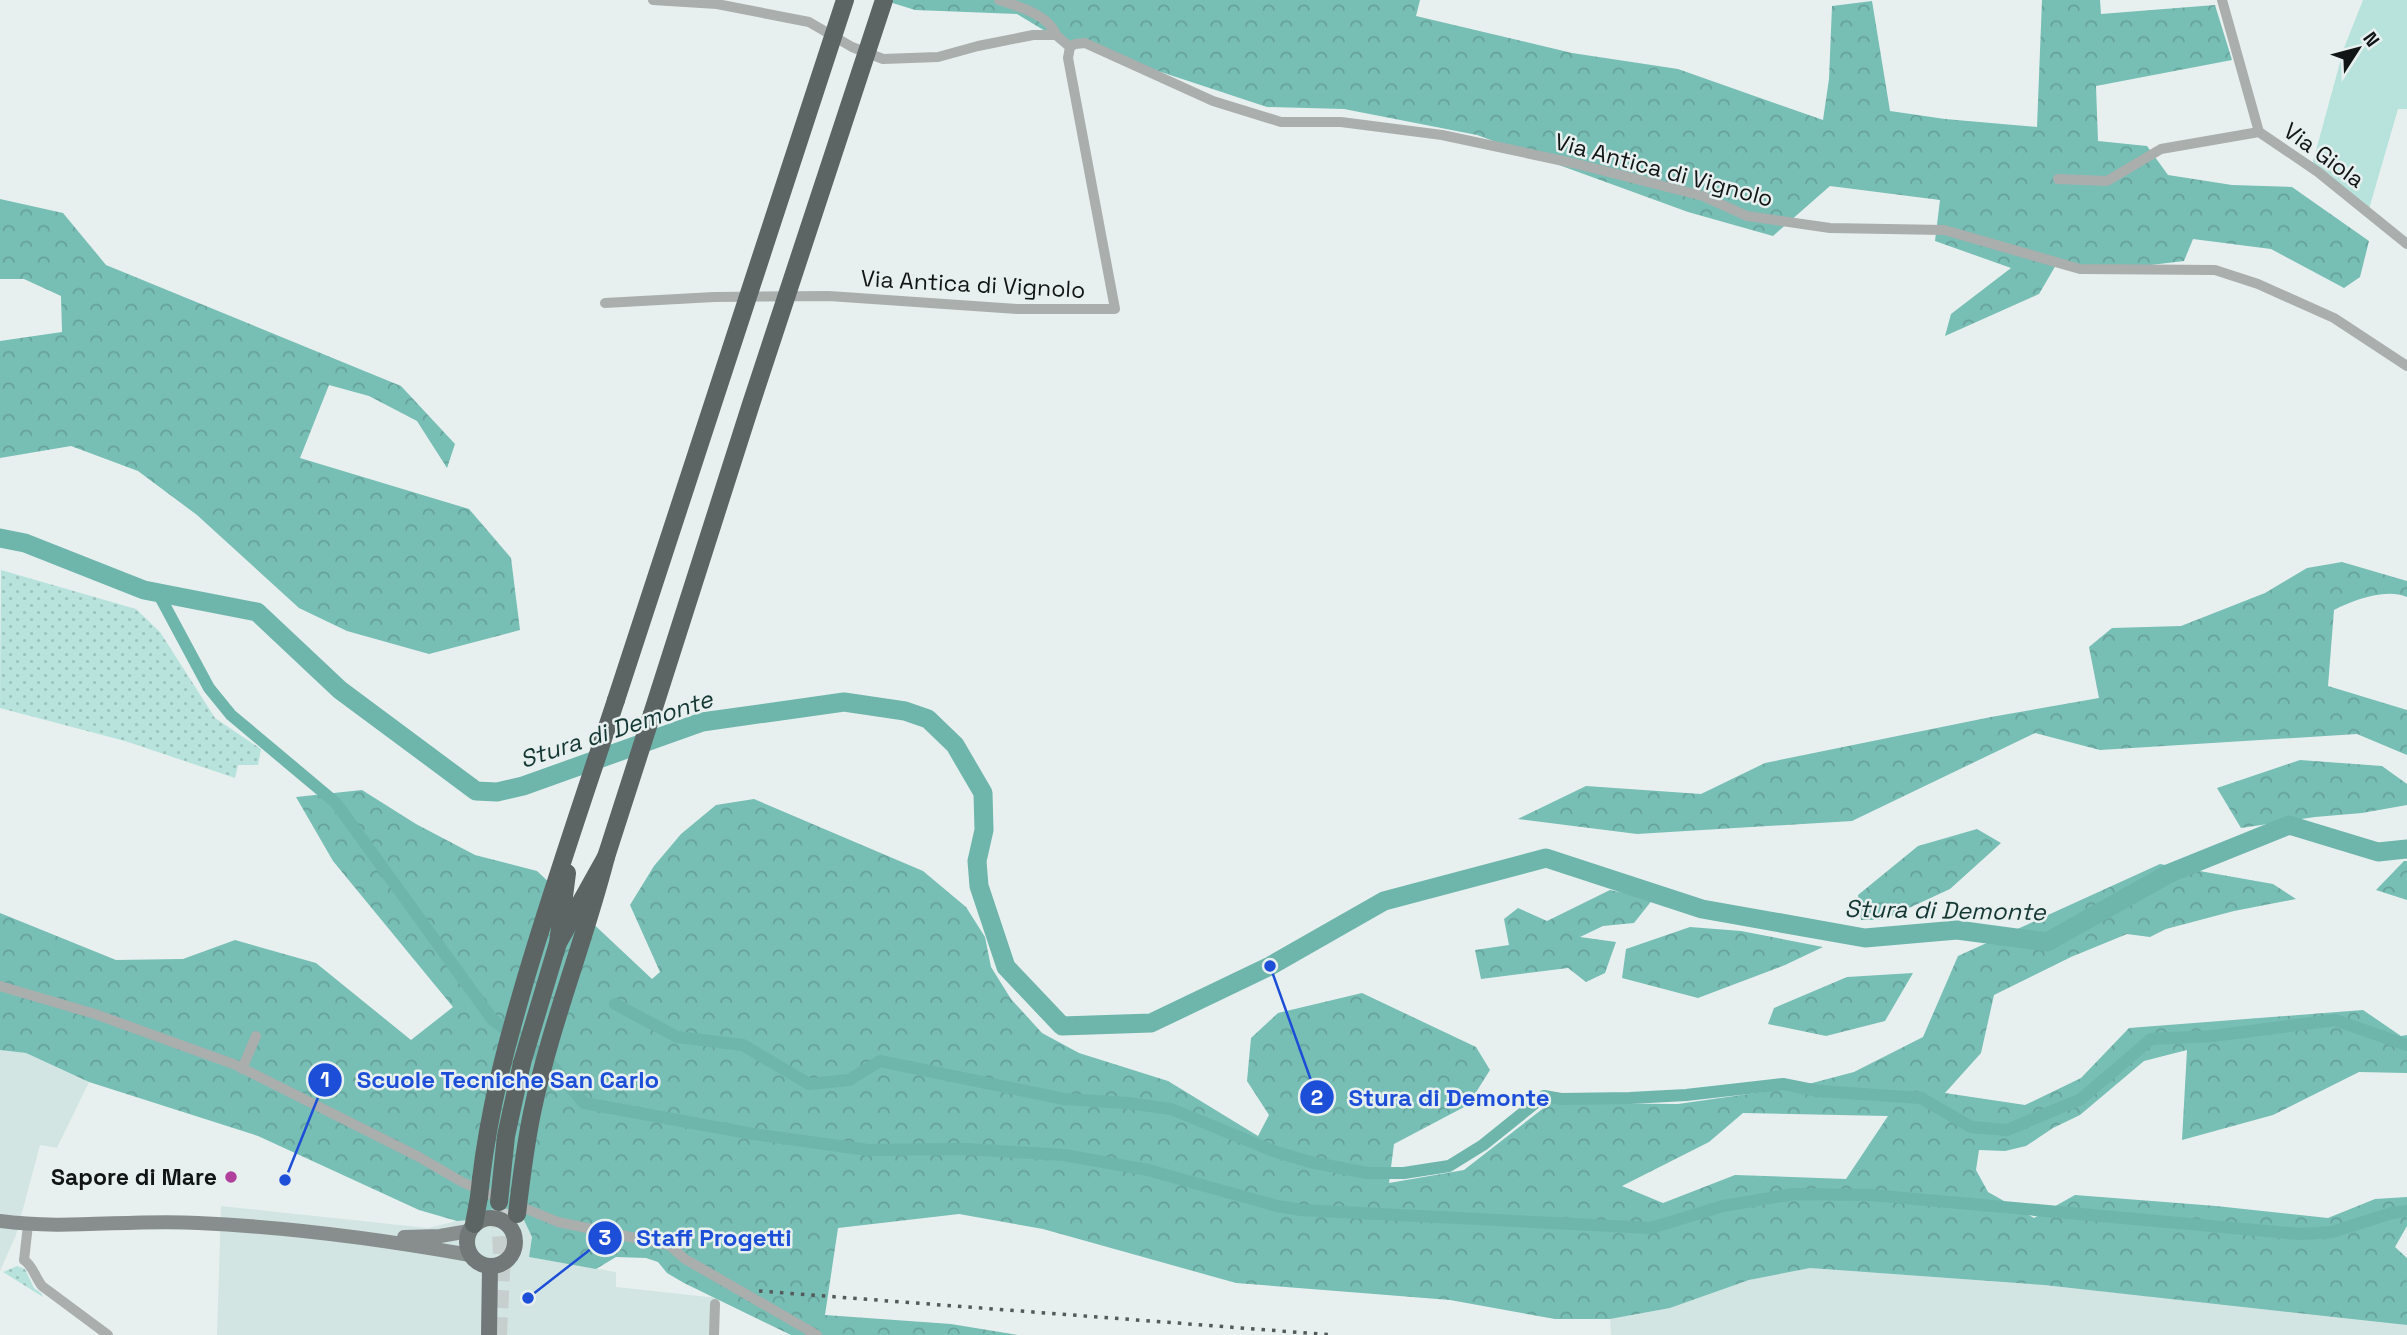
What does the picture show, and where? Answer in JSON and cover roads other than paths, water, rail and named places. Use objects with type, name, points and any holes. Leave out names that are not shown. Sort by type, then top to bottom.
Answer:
[{"type":"highway","points":[[471,1227],[478,1197],[488,1122],[502,1060],[544,918],[845,0]]},
{"type":"highway","points":[[514,1221],[542,1072],[606,857],[884,0]]},
{"type":"highway","points":[[499,1202],[506,1136],[515,1091],[558,943],[573,831]]},
{"type":"highway","points":[[558,943],[606,857]]},
{"type":"main road","points":[[374,1239],[440,1236],[494,1217],[503,1221],[514,1221],[516,1242],[511,1257],[498,1266],[490,1267],[475,1261],[466,1243],[471,1227]]},
{"type":"main road","points":[[0,1221],[28,1225],[196,1222],[374,1239],[470,1255]]},
{"type":"main road","points":[[489,1335],[490,1267]]},
{"type":"street","points":[[653,0],[717,4],[808,22],[852,47],[883,59],[938,57],[1033,35],[1056,35]]},
{"type":"street","points":[[999,0],[1025,8],[1054,29],[1056,35],[1069,47]]},
{"type":"street","name":"Via Giola","points":[[2222,0],[2259,132],[2318,172],[2407,244]]},
{"type":"street","name":"Via Antica di Vignolo","points":[[605,303],[714,297],[829,296],[1017,309],[1115,309],[1068,58],[1069,47],[1085,43],[1213,101],[1281,122],[1341,122],[1442,135],[1573,163],[1703,196],[1746,216],[1830,228],[1944,230],[2080,269],[2215,270],[2258,284],[2334,318],[2407,366]]},
{"type":"street","points":[[2058,179],[2107,181],[2161,149],[2259,132]]},
{"type":"street","points":[[0,986],[95,1014],[244,1064],[462,1182],[558,1223],[669,1245],[685,1259],[817,1335]]},
{"type":"street","points":[[244,1064],[256,1036]]},
{"type":"street","points":[[28,1225],[24,1260],[30,1264],[41,1286],[108,1335]]},
{"type":"street","points":[[714,1335],[715,1304]]},
{"type":"waterway","name":"Stura di Demonte","points":[[0,538],[25,543],[144,590],[257,612],[340,690],[476,791],[497,792],[523,786],[702,722],[844,702],[905,711],[928,719],[955,745],[983,793],[984,830],[977,861],[979,886],[1006,967],[1062,1026],[1151,1023],[1270,966],[1384,901],[1546,858],[1702,909],[1865,938],[1957,930],[2047,942],[2170,873],[2289,825],[2378,852],[2407,849]]},
{"type":"waterway","points":[[158,593],[209,688],[231,715],[336,803],[492,1019],[554,1068],[584,1103],[753,1134],[868,1150],[966,1149],[1064,1155],[1148,1170],[1277,1206],[1301,1210],[1651,1228],[1723,1206],[1793,1194],[1871,1195],[2300,1234],[2332,1232],[2392,1213],[2407,1211]]},
{"type":"waterway","points":[[615,1004],[677,1037],[743,1045],[809,1084],[849,1080],[880,1061],[1064,1099],[1171,1109],[1276,1152],[1367,1173],[1404,1173],[1449,1166],[1483,1145],[1544,1096],[1561,1099],[1630,1098],[1686,1095],[1783,1084],[1818,1091],[1921,1098],[1971,1127],[2007,1130],[2081,1099],[2151,1039],[2213,1036],[2335,1020],[2407,1045]]},
{"type":"tunnel","points":[[498,1335],[502,1252],[499,1202]]},
{"type":"railway","points":[[759,1291],[1333,1335]]},
{"type":"place","name":"Stura di Demonte","points":[[1270,966]]},
{"type":"place","name":"Sapore di Mare","points":[[231,1177]]},
{"type":"place","name":"Scuole Tecniche San Carlo","points":[[285,1180]]},
{"type":"place","name":"Staff Progetti","points":[[528,1298]]}]
